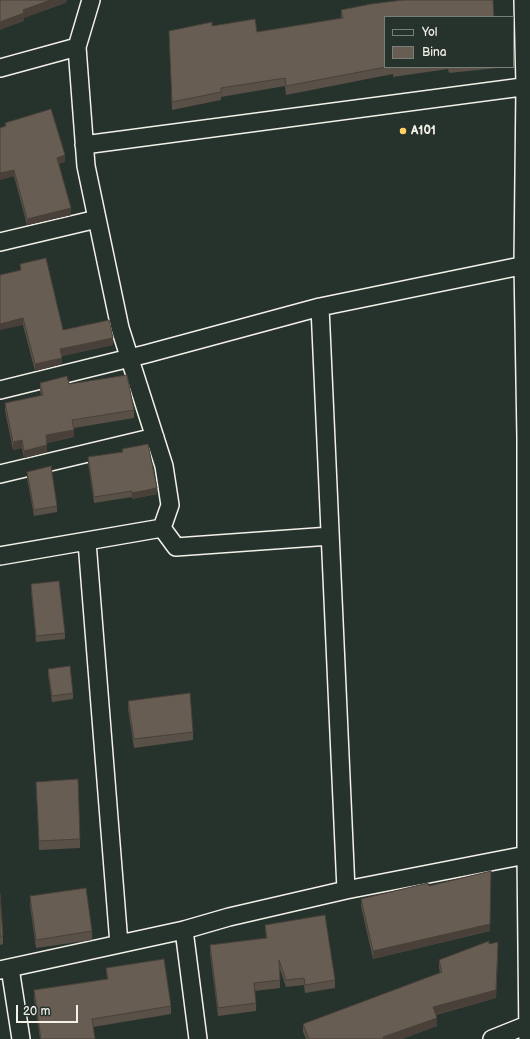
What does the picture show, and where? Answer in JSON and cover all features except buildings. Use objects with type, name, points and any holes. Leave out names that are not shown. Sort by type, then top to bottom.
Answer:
[{"type":"street","points":[[90,0],[77,47],[86,166],[120,328],[164,466],[170,505],[162,528]]},
{"type":"street","points":[[492,1039],[527,1032],[529,979],[526,854],[528,794],[528,438],[526,264],[528,86],[523,0]]},
{"type":"street","points":[[0,68],[77,47]]},
{"type":"street","points":[[84,145],[528,86]]},
{"type":"street","points":[[0,242],[97,219]]},
{"type":"street","points":[[0,390],[130,358],[320,307],[526,264]]},
{"type":"street","points":[[320,307],[346,890]]},
{"type":"street","points":[[0,474],[155,437]]},
{"type":"street","points":[[162,528],[176,547],[330,536]]},
{"type":"street","points":[[0,556],[162,528]]},
{"type":"street","points":[[87,542],[119,944]]},
{"type":"street","points":[[21,1039],[5,969],[184,930],[228,917],[346,890],[526,854]]},
{"type":"street","points":[[184,930],[198,1039]]},
{"type":"place","name":"A101","points":[[403,131]]}]
